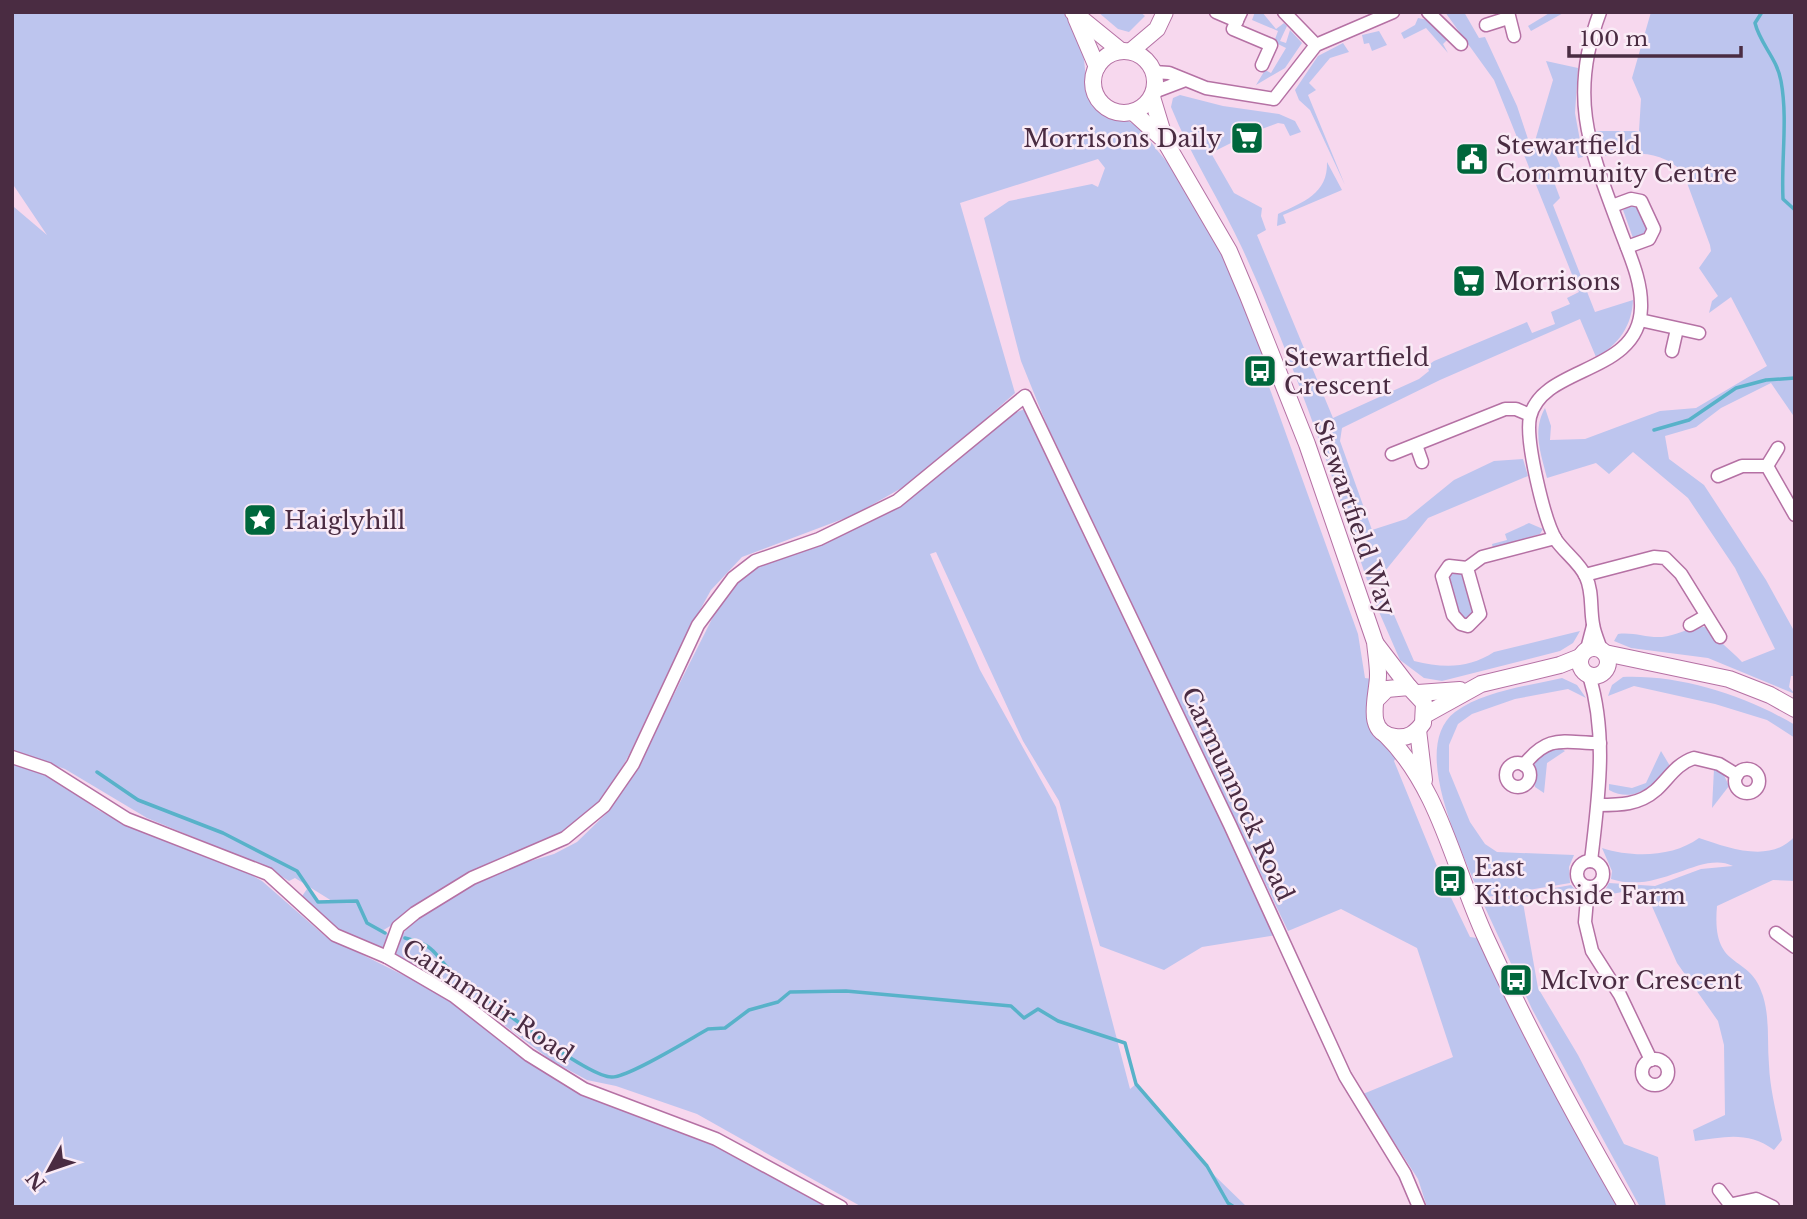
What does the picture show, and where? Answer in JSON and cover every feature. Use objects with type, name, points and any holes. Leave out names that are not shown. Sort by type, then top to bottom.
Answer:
[{"type":"street","points":[[1073,12],[1152,68],[1183,81],[1274,99],[1316,45],[1393,12]]},
{"type":"street","points":[[1073,12],[1086,36],[1097,67],[1094,91],[1103,104],[1117,112],[1133,112],[1153,95],[1183,81]]},
{"type":"street","points":[[1153,95],[1152,68],[1157,29],[1165,12]]},
{"type":"street","points":[[1216,12],[1239,17],[1233,29],[1271,45],[1262,65]]},
{"type":"street","points":[[1284,12],[1316,45]]},
{"type":"street","points":[[1428,12],[1461,44]]},
{"type":"street","points":[[1600,12],[1587,70],[1584,123],[1640,286],[1640,320],[1632,336],[1608,360],[1558,384],[1530,415],[1528,441],[1555,538],[1585,575],[1593,625],[1600,743],[1598,805],[1591,861],[1583,863],[1577,871],[1578,880],[1588,887],[1585,922],[1592,951],[1620,995],[1651,1059]]},
{"type":"street","points":[[1486,25],[1508,15],[1514,36]]},
{"type":"street","points":[[1097,67],[1107,56],[1126,51],[1157,29]]},
{"type":"street","name":"Stewartfield Way","points":[[1153,95],[1166,143],[1229,251],[1307,443],[1375,642],[1378,673],[1376,700]]},
{"type":"street","name":"Stewartfield Way","points":[[1133,112],[1166,143]]},
{"type":"street","points":[[1612,206],[1631,199],[1642,201],[1654,229],[1649,239],[1627,247]]},
{"type":"street","points":[[1640,320],[1699,333]]},
{"type":"street","points":[[1672,351],[1677,329]]},
{"type":"street","name":"Carmunnock Road","points":[[387,957],[398,927],[415,913],[472,878],[565,838],[585,825],[604,806],[633,764],[698,625],[733,578],[755,561],[819,539],[897,501],[1025,396],[1230,825],[1345,1076],[1405,1174],[1419,1207]]},
{"type":"street","points":[[1392,454],[1505,409],[1516,409],[1530,415]]},
{"type":"street","points":[[1416,445],[1422,462]]},
{"type":"street","points":[[1767,466],[1778,448]]},
{"type":"street","points":[[1718,476],[1742,466],[1767,466]]},
{"type":"street","points":[[1767,466],[1795,515]]},
{"type":"street","points":[[1467,568],[1480,614],[1468,626],[1461,625],[1453,615],[1442,576],[1449,566],[1467,568],[1482,557],[1555,538]]},
{"type":"street","points":[[1585,575],[1654,557],[1665,558],[1681,574],[1720,637]]},
{"type":"street","points":[[1690,625],[1706,616]]},
{"type":"street","name":"Stewartfield Way","points":[[1375,642],[1414,690]]},
{"type":"street","points":[[1425,787],[1418,730],[1425,715],[1466,690],[1525,671],[1560,665],[1632,661],[1693,669],[1770,695],[1795,709]]},
{"type":"street","points":[[1466,690],[1387,689],[1376,700],[1375,721],[1406,756],[1425,787],[1490,948],[1547,1066],[1627,1207]]},
{"type":"street","points":[[1414,690],[1425,715]]},
{"type":"street","points":[[1383,732],[1397,738],[1418,730]]},
{"type":"street","points":[[1524,765],[1539,747],[1552,741],[1600,743]]},
{"type":"street","name":"Cairnmuir Road","points":[[12,757],[48,769],[127,819],[268,874],[335,935],[387,957],[454,996],[529,1055],[584,1089],[716,1139],[841,1207]]},
{"type":"street","points":[[1598,805],[1633,803],[1657,789],[1676,767],[1694,758],[1719,764],[1737,775]]},
{"type":"street","points":[[1776,933],[1794,944]]},
{"type":"street","points":[[1718,1190],[1732,1205],[1749,1198],[1773,1207]]},
{"type":"shaded area","points":[[12,12],[1063,12],[1079,40],[1088,90],[1094,102],[1103,110],[1139,128],[1147,137],[1193,200],[1222,254],[1270,367],[1267,370],[1267,381],[1358,634],[1365,678],[1372,679],[1366,705],[1371,731],[1397,756],[1394,761],[1443,881],[1470,937],[1477,938],[1530,1049],[1618,1207],[1427,1207],[1418,1179],[1363,1094],[1453,1057],[1417,948],[1341,909],[1288,931],[1046,423],[1021,361],[984,218],[1009,201],[1092,184],[1098,187],[1105,168],[1098,159],[960,203],[1015,393],[919,478],[856,514],[742,557],[711,590],[610,790],[590,811],[562,832],[500,859],[382,931],[390,934],[382,955],[335,935],[298,902],[307,889],[318,902],[332,901],[295,878],[289,881],[266,867],[147,818],[65,769],[12,751],[14,207],[47,235],[12,183]]},
{"type":"shaded area","points":[[1098,12],[1140,12],[1145,16],[1129,32],[1118,29]]},
{"type":"shaded area","points":[[1255,12],[1262,12],[1276,29],[1284,23],[1287,26],[1280,41],[1286,43],[1290,30],[1302,43],[1285,68],[1256,85],[1265,70],[1271,73],[1286,48],[1274,42],[1278,31],[1252,20]]},
{"type":"shaded area","points":[[1445,12],[1464,12],[1479,38],[1485,37],[1517,106],[1532,151],[1553,80],[1546,61],[1578,68],[1575,113],[1583,157],[1578,158],[1574,143],[1562,145],[1556,138],[1550,141],[1565,178],[1554,182],[1560,198],[1553,205],[1595,312],[1633,300],[1630,318],[1623,333],[1611,347],[1596,357],[1580,319],[1440,380],[1342,428],[1340,441],[1372,530],[1406,519],[1454,480],[1494,461],[1523,459],[1528,476],[1428,518],[1381,576],[1382,589],[1367,580],[1278,331],[1243,250],[1171,107],[1173,98],[1180,95],[1223,106],[1279,114],[1295,121],[1301,132],[1290,136],[1284,124],[1278,123],[1248,134],[1246,131],[1236,135],[1237,140],[1211,153],[1234,193],[1262,208],[1261,216],[1266,230],[1257,235],[1333,418],[1419,379],[1429,371],[1427,366],[1434,361],[1527,322],[1532,333],[1555,324],[1551,312],[1570,304],[1567,298],[1579,292],[1494,80]]},
{"type":"shaded area","points":[[1551,12],[1565,12],[1531,31],[1528,26]]},
{"type":"shaded area","points":[[1651,12],[1795,12],[1795,418],[1771,383],[1721,408],[1696,427],[1665,436],[1669,459],[1704,485],[1766,580],[1793,629],[1795,676],[1791,676],[1789,687],[1795,694],[1708,658],[1631,648],[1614,641],[1618,634],[1662,637],[1705,627],[1742,662],[1775,649],[1735,568],[1688,498],[1633,452],[1609,474],[1596,463],[1547,478],[1540,451],[1539,425],[1545,408],[1551,426],[1550,440],[1585,439],[1660,411],[1696,408],[1767,366],[1731,297],[1709,313],[1712,301],[1718,296],[1699,268],[1711,251],[1710,245],[1683,172],[1664,159],[1644,154],[1601,156],[1595,131],[1639,131],[1641,99],[1632,78]]},
{"type":"shaded area","points":[[1418,18],[1428,20],[1449,38],[1443,44],[1448,53],[1426,28],[1404,39],[1401,33],[1415,25]]},
{"type":"shaded area","points":[[1379,31],[1387,45],[1372,51],[1369,43],[1364,44],[1362,35]]},
{"type":"shaded area","points":[[1343,43],[1349,52],[1330,58],[1309,83],[1316,90],[1308,95],[1345,185],[1310,110],[1299,100],[1295,90],[1318,56]]},
{"type":"shaded area","points":[[1327,162],[1342,190],[1283,215],[1286,223],[1277,226],[1278,214],[1305,201],[1319,189],[1326,173]]},
{"type":"shaded area","points":[[1635,204],[1639,206],[1647,229],[1646,234],[1637,239],[1633,238],[1623,210]]},
{"type":"shaded area","points":[[1025,409],[1276,935],[1202,947],[1164,970],[1100,946],[1059,801],[1023,741],[936,552],[930,554],[980,670],[1056,807],[1130,1089],[1136,1084],[1215,1176],[1247,1207],[862,1207],[697,1114],[616,1086],[587,1080],[552,1061],[435,973],[399,960],[392,952],[397,941],[416,918],[491,873],[554,854],[577,842],[610,810],[637,768],[723,597],[745,573],[882,514],[1011,414]]},
{"type":"shaded area","points":[[1529,523],[1543,529],[1540,534],[1493,548],[1492,544],[1507,540],[1505,534]]},
{"type":"shaded area","points":[[1462,572],[1474,615],[1467,620],[1458,615],[1448,575]]},
{"type":"shaded area","points":[[1385,594],[1414,661],[1455,666],[1475,662],[1494,652],[1580,631],[1573,643],[1560,651],[1442,681],[1424,678],[1400,660],[1376,605]]},
{"type":"shaded area","points":[[1623,677],[1668,679],[1734,696],[1795,725],[1795,738],[1767,720],[1715,704],[1634,686],[1608,696],[1612,685]]},
{"type":"shaded area","points":[[1562,678],[1577,685],[1586,698],[1568,689],[1515,699],[1472,714],[1458,724],[1449,745],[1449,771],[1470,822],[1485,844],[1497,852],[1574,855],[1569,867],[1570,883],[1481,898],[1444,802],[1438,775],[1437,750],[1442,729],[1455,712],[1479,699]]},
{"type":"shaded area","points":[[1555,745],[1565,751],[1547,763],[1544,793],[1535,787],[1536,761],[1542,753]]},
{"type":"shaded area","points":[[1661,751],[1670,766],[1651,786],[1636,794],[1627,795],[1609,790],[1609,784],[1632,788],[1646,783]]},
{"type":"shaded area","points":[[12,761],[46,772],[98,810],[122,822],[236,866],[262,881],[325,936],[455,1001],[547,1071],[671,1118],[831,1207],[12,1207]]},
{"type":"shaded area","points":[[1714,769],[1723,773],[1729,786],[1712,808]]},
{"type":"shaded area","points":[[1795,836],[1795,881],[1773,880],[1717,906],[1717,928],[1725,952],[1757,982],[1763,996],[1771,1084],[1782,1140],[1774,1150],[1745,1138],[1726,1137],[1695,1141],[1693,1130],[1725,1115],[1724,1045],[1718,1021],[1677,963],[1647,895],[1627,891],[1592,898],[1605,890],[1609,883],[1655,886],[1701,869],[1733,866],[1707,864],[1662,878],[1629,882],[1611,879],[1612,871],[1602,848],[1652,854],[1677,849],[1699,838],[1736,849],[1762,852],[1785,845]]},
{"type":"shaded area","points":[[1571,885],[1578,893],[1522,897],[1538,988],[1578,1055],[1624,1144],[1658,1157],[1666,1207],[1640,1207],[1532,1009],[1482,901]]},
{"type":"waterway","points":[[1762,12],[1755,23],[1779,73],[1783,95],[1783,199],[1795,210]]},
{"type":"waterway","points":[[1654,430],[1689,420],[1736,388],[1766,380],[1795,378]]},
{"type":"waterway","points":[[97,772],[138,800],[223,833],[297,871],[318,902],[357,901],[367,923],[385,933]]},
{"type":"waterway","points":[[405,938],[430,948],[455,974],[558,1050],[599,1074],[612,1077],[645,1064],[708,1029],[725,1028],[749,1010],[778,1002],[790,992],[846,991],[1011,1006],[1024,1018],[1038,1009],[1058,1021],[1125,1043],[1136,1084],[1207,1166],[1228,1203],[1234,1207]]},
{"type":"place","name":"Morrisons Daily","points":[[1247,138]]},
{"type":"place","name":"Stewartfield Community Centre","points":[[1472,159]]},
{"type":"place","name":"Morrisons","points":[[1469,281]]},
{"type":"place","name":"Stewartfield Crescent","points":[[1260,371]]},
{"type":"place","name":"Haiglyhill","points":[[260,520]]},
{"type":"place","name":"East Kittochside Farm","points":[[1450,881]]},
{"type":"place","name":"McIvor Crescent","points":[[1516,980]]}]
